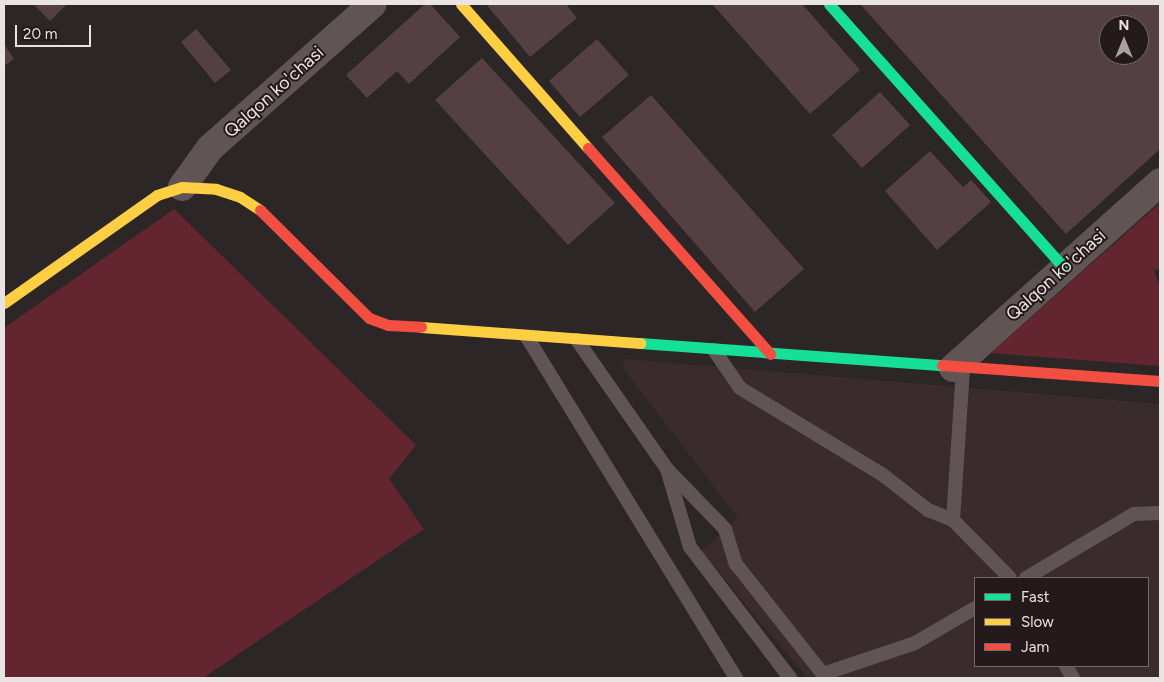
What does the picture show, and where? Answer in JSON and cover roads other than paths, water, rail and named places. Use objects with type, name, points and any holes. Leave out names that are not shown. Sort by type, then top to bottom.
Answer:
[{"type":"street","name":"Qalqon ko'chasi","points":[[182,187],[210,148],[373,4]]},
{"type":"street","points":[[462,4],[770,354]]},
{"type":"street","points":[[829,4],[1063,267]]},
{"type":"street","name":"Qalqon ko'chasi","points":[[958,368],[1063,267],[1160,182]]},
{"type":"street","points":[[4,303],[157,195],[182,187],[216,188],[240,197],[262,211],[348,299],[369,318],[388,325],[413,329],[1160,381]]},
{"type":"lane","points":[[527,337],[736,678]]},
{"type":"lane","points":[[577,340],[667,469],[725,529],[736,564],[823,674],[915,643],[974,609]]},
{"type":"lane","points":[[714,350],[740,388],[883,474],[928,510],[953,520],[1009,577]]},
{"type":"lane","points":[[953,520],[958,368]]},
{"type":"lane","points":[[667,469],[690,547],[790,678]]},
{"type":"lane","points":[[1028,577],[1134,514],[1160,513]]},
{"type":"lane","points":[[1067,667],[1073,678]]}]
